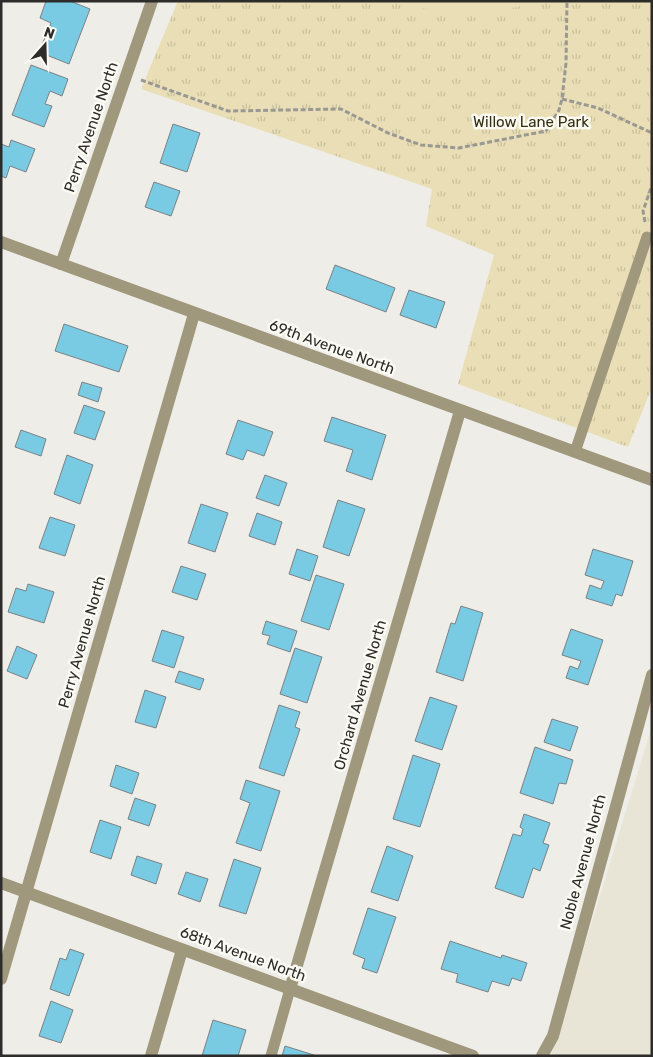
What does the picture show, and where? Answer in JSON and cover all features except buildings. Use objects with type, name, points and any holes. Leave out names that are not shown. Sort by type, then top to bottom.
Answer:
[{"type":"street","name":"Perry Avenue North","points":[[61,264],[152,1]]},
{"type":"street","name":"69th Avenue North","points":[[1,242],[652,480]]},
{"type":"street","name":"Perry Avenue North","points":[[1,978],[194,314]]},
{"type":"street","name":"Orchard Avenue North","points":[[290,989],[460,411]]},
{"type":"street","name":"Noble Avenue North","points":[[542,1056],[553,1036],[652,675]]},
{"type":"street","name":"68th Avenue North","points":[[1,882],[473,1056]]},
{"type":"street","points":[[151,1056],[182,950]]},
{"type":"lane","points":[[575,452],[647,236]]},
{"type":"lane","points":[[271,1056],[290,989]]},
{"type":"path","points":[[127,74],[228,111],[341,109],[388,133],[421,145],[459,148],[546,131],[559,110],[562,99],[566,63],[567,1]]},
{"type":"path","points":[[562,99],[598,108],[652,133]]},
{"type":"path","points":[[647,236],[643,211],[652,185]]},
{"type":"shaded area","points":[[652,726],[652,1056],[551,1056]]},
{"type":"green space","name":"Willow Lane Park","points":[[178,1],[652,1],[652,387],[628,447],[458,384],[494,255],[426,226],[432,189],[141,89]]},
{"type":"green space","points":[[392,1],[541,1],[542,3],[473,14],[402,6]]}]
